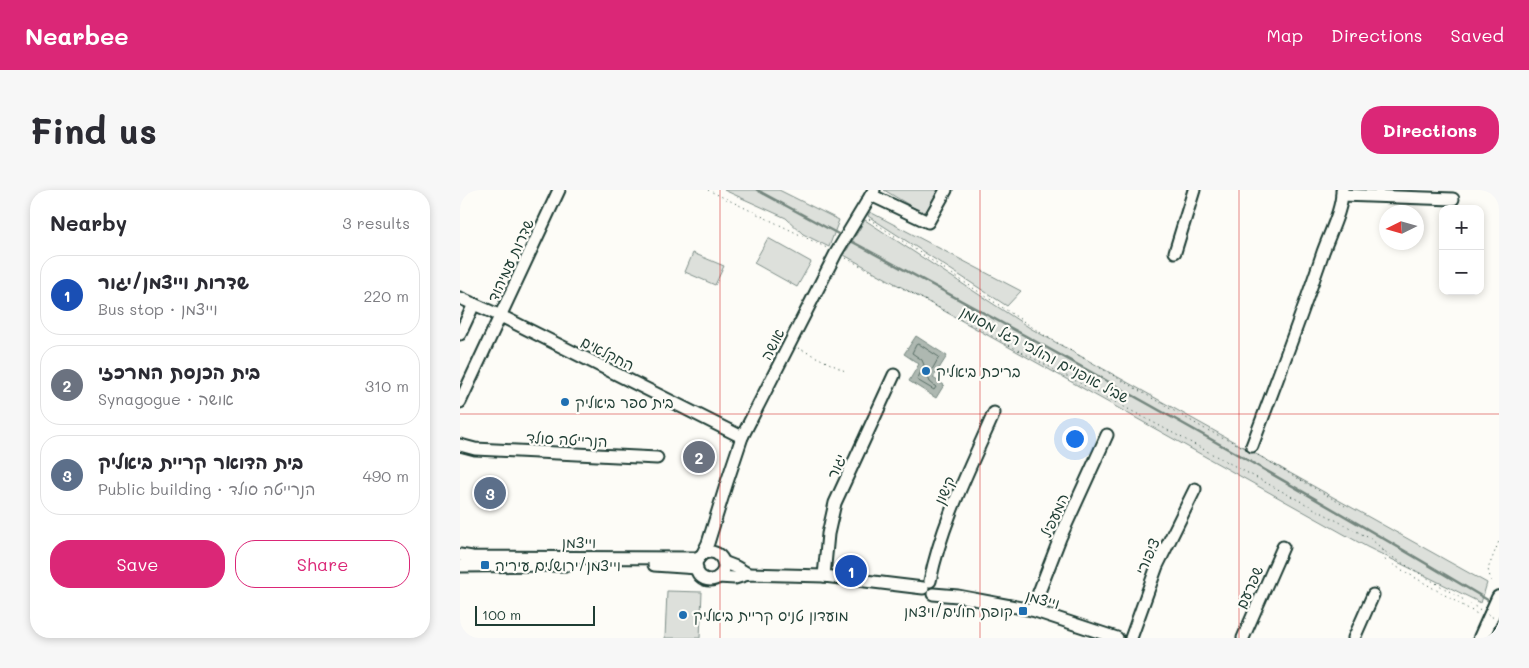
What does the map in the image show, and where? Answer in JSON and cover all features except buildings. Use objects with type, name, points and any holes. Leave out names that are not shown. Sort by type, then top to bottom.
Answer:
[{"type":"main road","points":[[1488,627],[1499,598]]},
{"type":"street","name":"שדרות עמיהוד","points":[[460,402],[559,190]]},
{"type":"street","points":[[873,192],[928,222],[946,190]]},
{"type":"street","points":[[1175,252],[1194,190]]},
{"type":"street","name":"אושה","points":[[699,560],[716,521],[726,482],[742,438],[836,253],[873,192]]},
{"type":"street","points":[[1252,446],[1305,306],[1342,192],[1453,200]]},
{"type":"street","name":"החקלאים","points":[[460,298],[501,316],[742,438]]},
{"type":"street","points":[[460,334],[474,304]]},
{"type":"street","name":"יגור","points":[[824,576],[828,534],[835,504],[894,375]]},
{"type":"street","name":"קישון","points":[[930,587],[936,553],[949,515],[994,413]]},
{"type":"street","name":"המעפיל","points":[[1032,610],[1060,538],[1107,435]]},
{"type":"street","name":"הנרייטה סולד","points":[[460,444],[475,449],[657,458]]},
{"type":"street","name":"הנרייטה סולד","points":[[460,454],[475,449]]},
{"type":"street","name":"ציפורי","points":[[1131,638],[1158,566],[1195,488]]},
{"type":"street","name":"אושה","points":[[716,521],[717,545],[722,559]]},
{"type":"street","name":"שפרעם","points":[[1243,638],[1283,547]]},
{"type":"street","points":[[713,552],[722,559],[724,569],[718,577],[712,580],[701,576],[699,560],[713,552]]},
{"type":"street","name":"וייצמן","points":[[460,555],[472,557],[699,560]]},
{"type":"street","name":"וייצמן","points":[[722,559],[748,574]]},
{"type":"street","name":"וייצמן","points":[[460,566],[662,565],[699,560]]},
{"type":"street","name":"וייצמן","points":[[718,577],[735,578],[748,574],[824,576],[930,587],[958,596],[1032,610],[1117,638]]},
{"type":"street","points":[[1354,638],[1372,595]]},
{"type":"street","points":[[1497,638],[1499,634]]},
{"type":"path","name":"שביל אופניים והולכי רגל מסומן","points":[[708,190],[836,253],[1371,539],[1382,549]]},
{"type":"path","points":[[860,213],[1044,335],[1092,364],[1205,429],[1242,446],[1252,446],[1257,454],[1345,506]]},
{"type":"path","points":[[789,344],[845,371]]},
{"type":"path","points":[[1491,581],[1488,569],[1499,541]]},
{"type":"path","points":[[1382,549],[1488,627]]},
{"type":"path","points":[[1382,549],[1385,560],[1488,627]]},
{"type":"shaded area","points":[[724,190],[779,190],[839,220],[829,247],[803,234],[786,218]]},
{"type":"shaded area","points":[[884,190],[940,190],[926,215]]},
{"type":"shaded area","points":[[870,212],[1021,291],[1007,306],[868,216]]},
{"type":"shaded area","points":[[865,220],[1030,328],[1487,583],[1481,603],[1367,547],[844,255]]},
{"type":"shaded area","points":[[768,238],[811,262],[797,287],[754,263]]},
{"type":"shaded area","points":[[693,253],[724,266],[715,285],[685,272]]},
{"type":"shaded area","name":"מועדון טניס קריית ביאליק","points":[[667,591],[702,592],[700,638],[665,638]]},
{"type":"water","name":"בריכת ביאליק","points":[[916,336],[947,356],[933,378],[944,385],[936,398],[909,381],[919,364],[904,354]]},
{"type":"waterway","points":[[757,190],[842,236]]},
{"type":"waterway","points":[[849,240],[1172,417],[1491,602]]},
{"type":"place","name":"בריכת ביאליק","points":[[926,371]]},
{"type":"place","name":"בית ספר ביאליק","points":[[565,402]]},
{"type":"place","name":"בית הכנסת המרכזי","points":[[699,457]]},
{"type":"place","name":"בית הדואר קריית ביאליק","points":[[490,493]]},
{"type":"place","name":"וייצמן/ירושלים עיריה","points":[[485,565]]},
{"type":"place","name":"שדרות וייצמן/יגור","points":[[851,571]]},
{"type":"place","name":"קופת חולים/ויצמן","points":[[1023,611]]},
{"type":"place","name":"מועדון טניס קריית ביאליק","points":[[683,615]]}]
